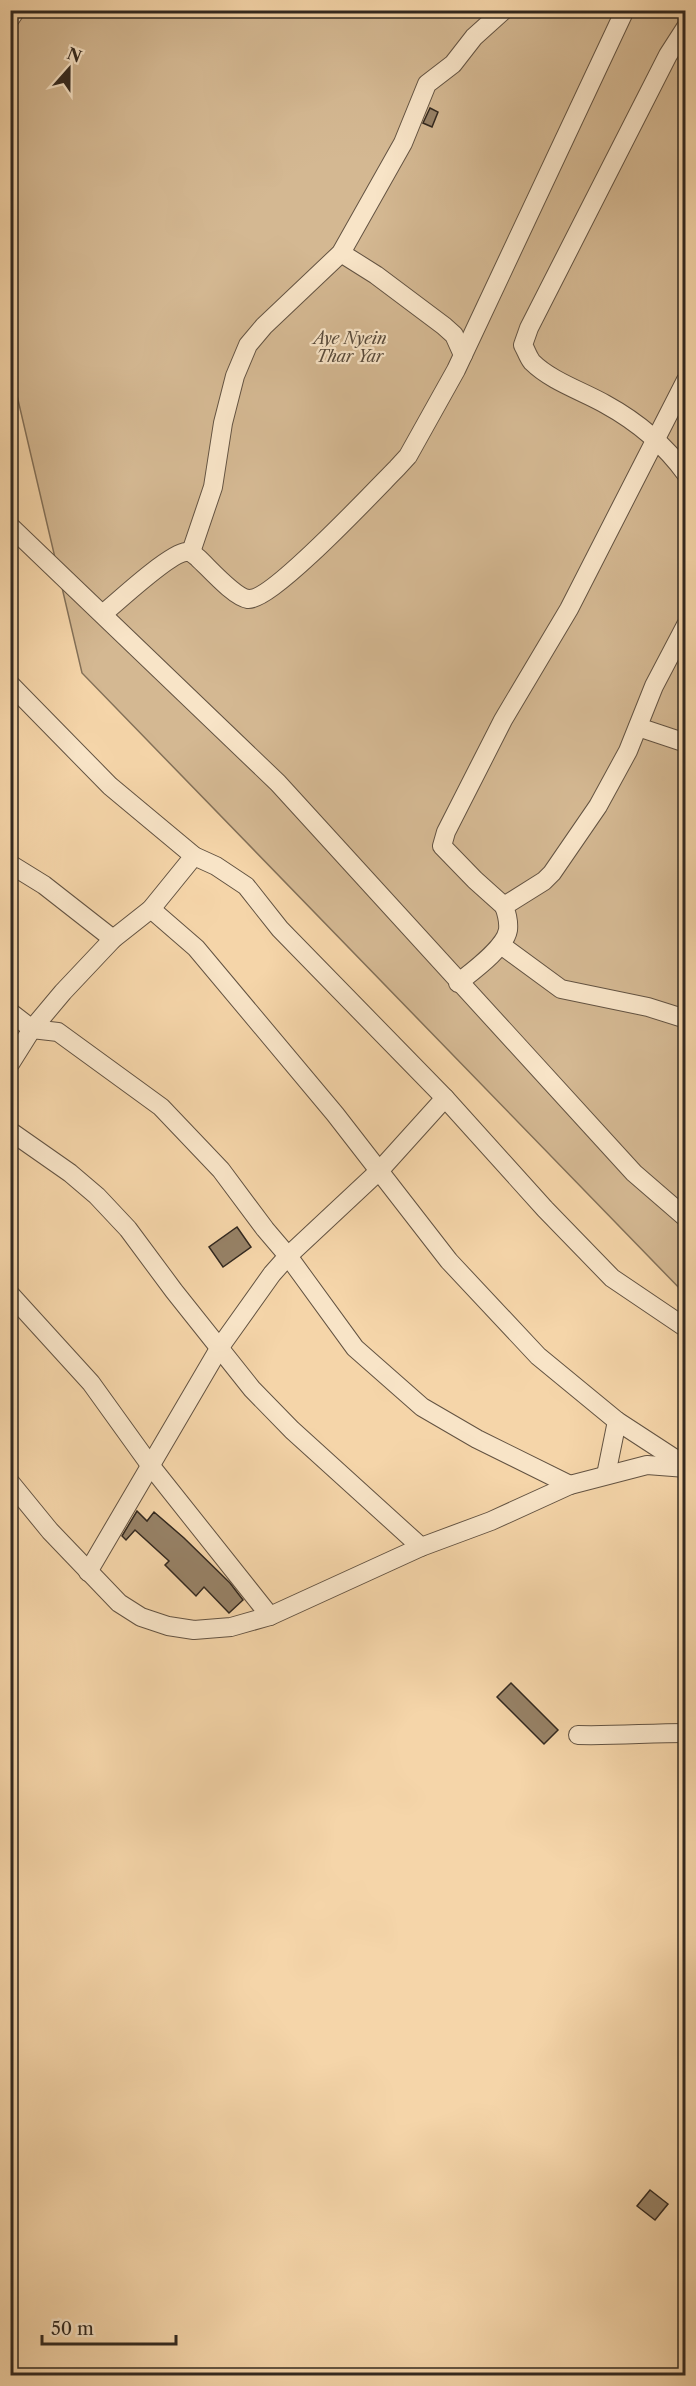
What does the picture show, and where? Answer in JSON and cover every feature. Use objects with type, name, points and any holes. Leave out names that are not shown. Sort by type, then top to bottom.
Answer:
[{"type":"street","points":[[10,19],[16,10]]},
{"type":"street","points":[[191,552],[213,487],[223,423],[235,376],[248,345],[264,326],[341,253],[403,143],[427,84],[453,64],[474,37],[504,10]]},
{"type":"street","points":[[103,615],[176,555],[185,552],[191,552],[239,596],[250,599],[261,595],[315,551],[408,456],[463,355],[625,10]]},
{"type":"street","points":[[686,27],[668,55],[529,328],[523,345],[531,361],[551,376],[607,405],[655,439],[686,474]]},
{"type":"street","points":[[341,253],[376,275],[444,326],[454,335],[463,355]]},
{"type":"street","points":[[459,983],[501,945],[508,932],[508,920],[504,906],[442,846],[446,832],[503,720],[569,609],[686,380]]},
{"type":"street","points":[[10,526],[279,783],[634,1173],[686,1218]]},
{"type":"street","points":[[504,906],[544,881],[552,873],[598,806],[628,750],[654,686],[685,625]]},
{"type":"street","points":[[10,684],[110,786],[194,856],[216,866],[246,886],[280,929],[446,1098],[545,1209],[612,1278],[686,1328]]},
{"type":"street","points":[[638,727],[686,743]]},
{"type":"street","points":[[10,1064],[32,1029],[63,992],[113,939],[151,909],[194,856]]},
{"type":"street","points":[[10,864],[44,885],[113,939]]},
{"type":"street","points":[[151,909],[196,948],[273,1038],[380,1170],[449,1261],[538,1356],[617,1421],[686,1467]]},
{"type":"street","points":[[501,945],[561,989],[648,1007],[686,1020]]},
{"type":"street","points":[[10,1012],[32,1029],[58,1032],[161,1107],[221,1170],[288,1256],[355,1348],[422,1407],[477,1439],[570,1485]]},
{"type":"street","points":[[88,1572],[220,1347],[272,1274],[288,1256],[380,1170],[446,1098]]},
{"type":"street","points":[[10,1131],[70,1173],[97,1196],[128,1229],[252,1389],[292,1430],[421,1547]]},
{"type":"street","points":[[10,1294],[91,1383],[150,1465],[270,1616]]},
{"type":"street","points":[[606,1475],[617,1421]]},
{"type":"street","points":[[10,1482],[50,1531],[119,1603],[141,1617],[168,1626],[194,1630],[231,1627],[270,1616],[421,1547],[491,1521],[570,1485],[647,1465],[686,1467]]},
{"type":"street","points":[[578,1736],[625,1737],[644,1733],[686,1732]]},
{"type":"green space","name":"Aye Nyein Thar Yar","points":[[10,11],[685,11],[685,1294],[82,673],[11,370]]},
{"type":"building","points":[[430,108],[438,112],[432,127],[423,123]]},
{"type":"building","points":[[237,1227],[251,1247],[223,1267],[209,1247]]},
{"type":"building","points":[[137,1511],[147,1521],[154,1512],[230,1583],[243,1600],[229,1613],[204,1587],[196,1596],[165,1565],[169,1561],[135,1530],[126,1540],[122,1536]]},
{"type":"building","points":[[511,1683],[558,1730],[544,1744],[497,1697]]},
{"type":"building","points":[[650,2190],[668,2204],[655,2220],[637,2206]]}]
